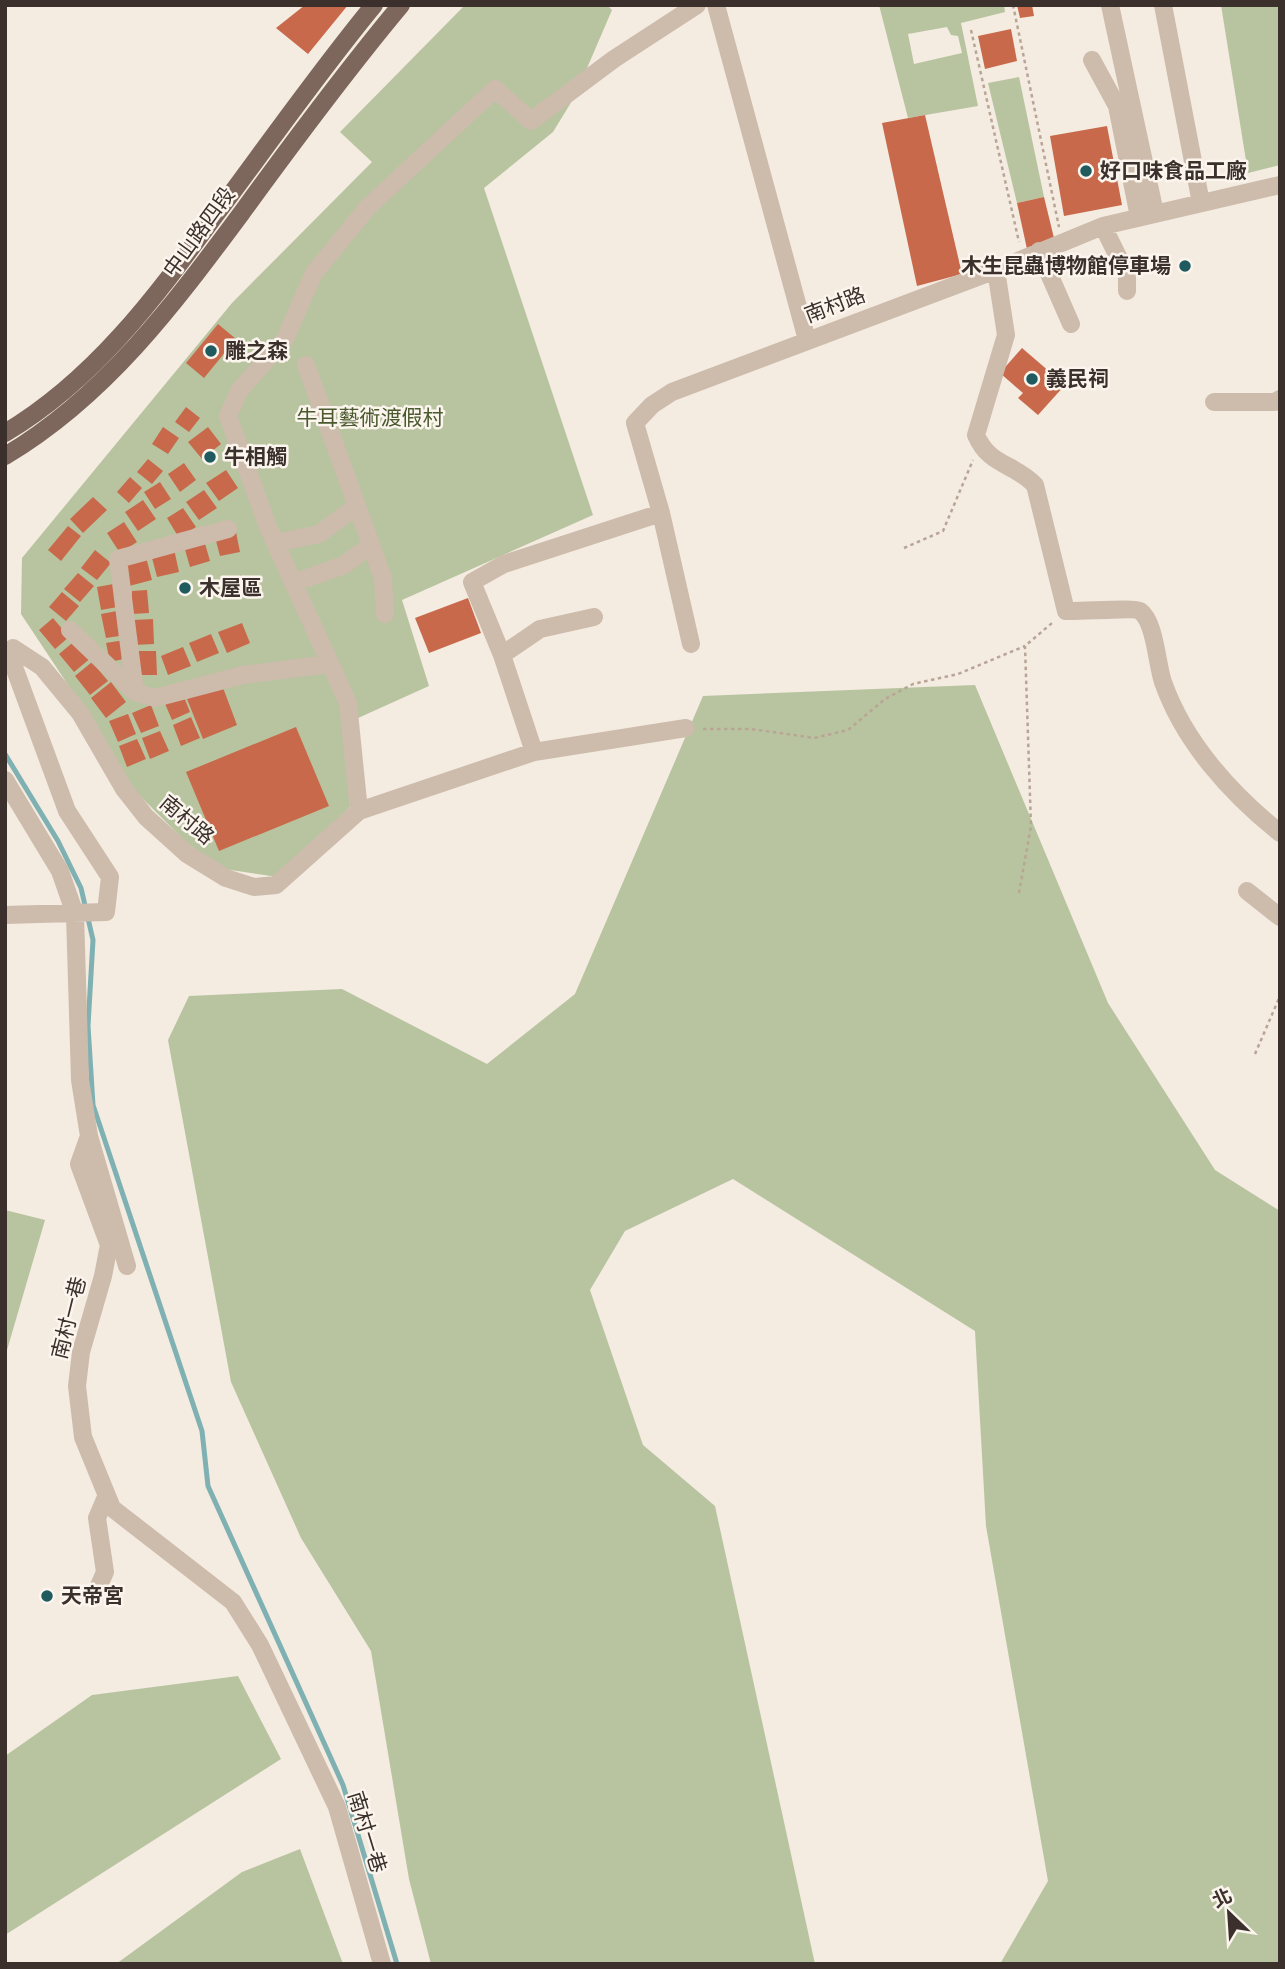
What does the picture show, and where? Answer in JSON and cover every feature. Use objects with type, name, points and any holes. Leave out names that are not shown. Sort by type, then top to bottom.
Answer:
[{"type":"main road","name":"中山路四段","points":[[5,433],[61,395],[113,347],[171,276],[374,5]]},
{"type":"main road","name":"中山路四段","points":[[5,456],[38,437],[92,393],[136,347],[177,299],[351,64],[401,5]]},
{"type":"street","points":[[359,811],[348,703],[275,542],[228,416],[239,391],[285,339],[314,273],[368,207],[495,89],[531,121],[614,60],[697,5]]},
{"type":"street","points":[[716,5],[780,219],[807,340]]},
{"type":"street","points":[[1110,5],[1147,215]]},
{"type":"street","points":[[1163,5],[1192,209]]},
{"type":"street","points":[[1092,60],[1117,107],[1147,215]]},
{"type":"street","name":"南村路","points":[[691,644],[661,513],[635,423],[652,405],[672,392],[996,270],[1062,240],[1103,226],[1147,215],[1192,209],[1280,185]]},
{"type":"street","points":[[1103,226],[1127,275],[1127,291]]},
{"type":"street","points":[[1031,255],[1071,324]]},
{"type":"street","points":[[996,270],[1006,335],[976,435],[980,445],[985,454],[1035,485],[1066,611],[1094,613],[1132,608],[1142,612],[1148,621],[1164,683],[1194,743],[1244,804],[1280,833]]},
{"type":"street","points":[[306,365],[383,578],[385,614]]},
{"type":"street","points":[[1214,402],[1280,400]]},
{"type":"street","points":[[275,542],[318,534],[357,506]]},
{"type":"street","points":[[534,752],[502,655],[472,582],[504,564],[661,513]]},
{"type":"street","points":[[135,692],[118,559],[228,529]]},
{"type":"street","points":[[293,583],[344,565],[370,546]]},
{"type":"street","points":[[502,655],[540,629],[594,617]]},
{"type":"street","points":[[70,630],[135,692],[155,698],[243,675],[329,664]]},
{"type":"street","name":"南村路","points":[[75,914],[106,912],[110,877],[67,811],[10,656],[13,648],[42,667],[80,713],[124,789],[146,817],[187,854],[226,878],[254,887],[276,885],[359,811],[534,752],[686,728]]},
{"type":"street","name":"南村一巷","points":[[5,780],[60,871],[75,914],[80,1080],[89,1136],[79,1164],[108,1245],[103,1276],[81,1352],[77,1386],[83,1437],[106,1497],[113,1508],[233,1602],[260,1645],[337,1807],[382,1964]]},
{"type":"street","points":[[1247,891],[1280,917]]},
{"type":"street","points":[[5,915],[75,914]]},
{"type":"street","points":[[89,1136],[127,1266]]},
{"type":"street","points":[[98,1588],[105,1572],[97,1518],[106,1497]]},
{"type":"path","points":[[1013,5],[1062,240]]},
{"type":"path","points":[[971,30],[1031,255]]},
{"type":"path","points":[[904,548],[943,531],[980,445]]},
{"type":"path","points":[[686,728],[751,729],[814,738],[848,730],[885,698],[913,684],[958,674],[1025,646],[1066,611]]},
{"type":"path","points":[[1019,893],[1031,826],[1025,646]]},
{"type":"path","points":[[1255,1054],[1280,996]]},
{"type":"green space","name":"牛耳藝術渡假村","points":[[465,5],[607,5],[612,10],[575,96],[553,132],[484,188],[593,515],[402,600],[429,686],[347,723],[353,804],[278,877],[224,869],[187,843],[125,781],[94,724],[21,614],[22,558],[232,303],[372,162],[340,132]]},
{"type":"green space","points":[[879,5],[1004,5],[1005,12],[961,23],[978,106],[908,118]],"holes":[[[947,27],[951,35],[958,36],[962,53],[914,64],[908,34]]]},
{"type":"green space","points":[[1221,5],[1280,5],[1280,165],[1248,173]]},
{"type":"green space","points":[[1019,77],[1044,197],[1017,203],[988,83]]},
{"type":"green space","points":[[975,685],[1108,1003],[1215,1170],[1280,1211],[1280,1964],[1000,1964],[1048,1881],[986,1526],[975,1331],[733,1179],[625,1231],[590,1290],[643,1445],[715,1506],[815,1964],[431,1964],[409,1879],[371,1651],[301,1538],[231,1382],[168,1040],[189,996],[342,989],[487,1064],[575,994],[703,696]]},
{"type":"green space","points":[[5,1210],[45,1220],[5,1357]]},
{"type":"green space","points":[[238,1676],[281,1759],[5,1935],[5,1756],[92,1695]]},
{"type":"green space","points":[[300,1849],[343,1964],[116,1964],[242,1872]]},
{"type":"building","points":[[305,5],[348,5],[308,54],[276,28]]},
{"type":"building","points":[[1017,5],[1032,5],[1034,16],[1020,18]]},
{"type":"building","points":[[1011,29],[1017,61],[985,69],[978,36]]},
{"type":"building","points":[[925,115],[962,274],[917,286],[882,123]]},
{"type":"building","name":"好口味食品工廠","points":[[1107,126],[1122,205],[1064,216],[1050,136]]},
{"type":"building","points":[[1044,197],[1054,238],[1027,249],[1017,203]]},
{"type":"building","name":"雕之森","points":[[218,324],[236,339],[204,378],[186,363]]},
{"type":"building","name":"義民祠","points":[[1022,348],[1065,385],[1038,415],[1018,398],[1023,393],[1000,373]]},
{"type":"building","points":[[186,407],[200,418],[189,432],[175,422]]},
{"type":"building","points":[[163,427],[179,438],[168,454],[152,444]]},
{"type":"building","points":[[208,427],[221,444],[202,459],[188,442]]},
{"type":"building","points":[[148,459],[163,471],[152,484],[137,472]]},
{"type":"building","points":[[184,463],[196,480],[180,492],[168,474]]},
{"type":"building","points":[[226,470],[238,488],[219,501],[206,483]]},
{"type":"building","points":[[130,477],[142,488],[129,503],[117,492]]},
{"type":"building","points":[[160,482],[171,499],[155,509],[144,492]]},
{"type":"building","points":[[204,490],[217,508],[199,520],[186,502]]},
{"type":"building","points":[[93,497],[107,510],[83,533],[70,519]]},
{"type":"building","points":[[143,500],[156,519],[138,531],[125,512]]},
{"type":"building","points":[[183,508],[196,527],[179,538],[167,518]]},
{"type":"building","points":[[124,522],[137,542],[120,553],[107,533]]},
{"type":"building","points":[[68,526],[81,536],[61,561],[48,550]]},
{"type":"building","points":[[236,532],[240,552],[220,556],[215,537]]},
{"type":"building","points":[[204,540],[210,561],[190,567],[184,546]]},
{"type":"building","points":[[174,549],[179,572],[157,577],[151,554]]},
{"type":"building","points":[[95,550],[111,563],[97,580],[81,568]]},
{"type":"building","points":[[146,557],[152,580],[129,586],[123,563]]},
{"type":"building","points":[[78,573],[94,586],[80,602],[64,589]]},
{"type":"building","points":[[119,583],[123,606],[101,610],[97,587]]},
{"type":"building","points":[[147,590],[149,613],[132,614],[132,591]]},
{"type":"building","points":[[62,592],[79,606],[66,621],[49,607]]},
{"type":"building","points":[[468,598],[481,633],[429,653],[415,618]]},
{"type":"building","points":[[122,610],[126,635],[106,638],[101,614]]},
{"type":"building","points":[[53,618],[69,637],[55,649],[39,630]]},
{"type":"building","points":[[153,619],[154,644],[134,645],[133,620]]},
{"type":"building","points":[[242,623],[250,643],[227,653],[218,632]]},
{"type":"building","points":[[211,634],[219,653],[197,662],[189,643]]},
{"type":"building","points":[[77,639],[92,657],[74,672],[59,654]]},
{"type":"building","points":[[124,640],[128,658],[110,662],[106,643]]},
{"type":"building","points":[[183,647],[191,666],[168,675],[161,656]]},
{"type":"building","points":[[136,651],[156,651],[157,675],[137,675]]},
{"type":"building","points":[[92,662],[108,681],[90,695],[75,676]]},
{"type":"building","points":[[111,682],[126,702],[106,718],[91,698]]},
{"type":"building","points":[[222,685],[237,725],[203,739],[187,699]]},
{"type":"building","points":[[182,692],[190,712],[172,720],[163,699]]},
{"type":"building","points":[[151,705],[159,726],[141,733],[132,713]]},
{"type":"building","points":[[128,714],[136,734],[118,742],[109,721]]},
{"type":"building","points":[[191,717],[200,738],[181,746],[173,725]]},
{"type":"building","points":[[296,727],[329,806],[219,851],[186,772]]},
{"type":"building","points":[[160,731],[169,751],[150,759],[142,738]]},
{"type":"building","points":[[137,739],[146,759],[127,767],[119,746]]},
{"type":"waterway","points":[[5,754],[58,841],[81,888],[93,940],[88,1026],[93,1105],[202,1431],[208,1486],[343,1785],[397,1964]]},
{"type":"place","name":"好口味食品工廠","points":[[1086,171]]},
{"type":"place","name":"木生昆蟲博物館停車場","points":[[1185,266]]},
{"type":"place","name":"雕之森","points":[[211,351]]},
{"type":"place","name":"義民祠","points":[[1032,379]]},
{"type":"place","name":"牛相觸","points":[[210,457]]},
{"type":"place","name":"木屋區","points":[[185,588]]},
{"type":"place","name":"天帝宮","points":[[47,1596]]}]
